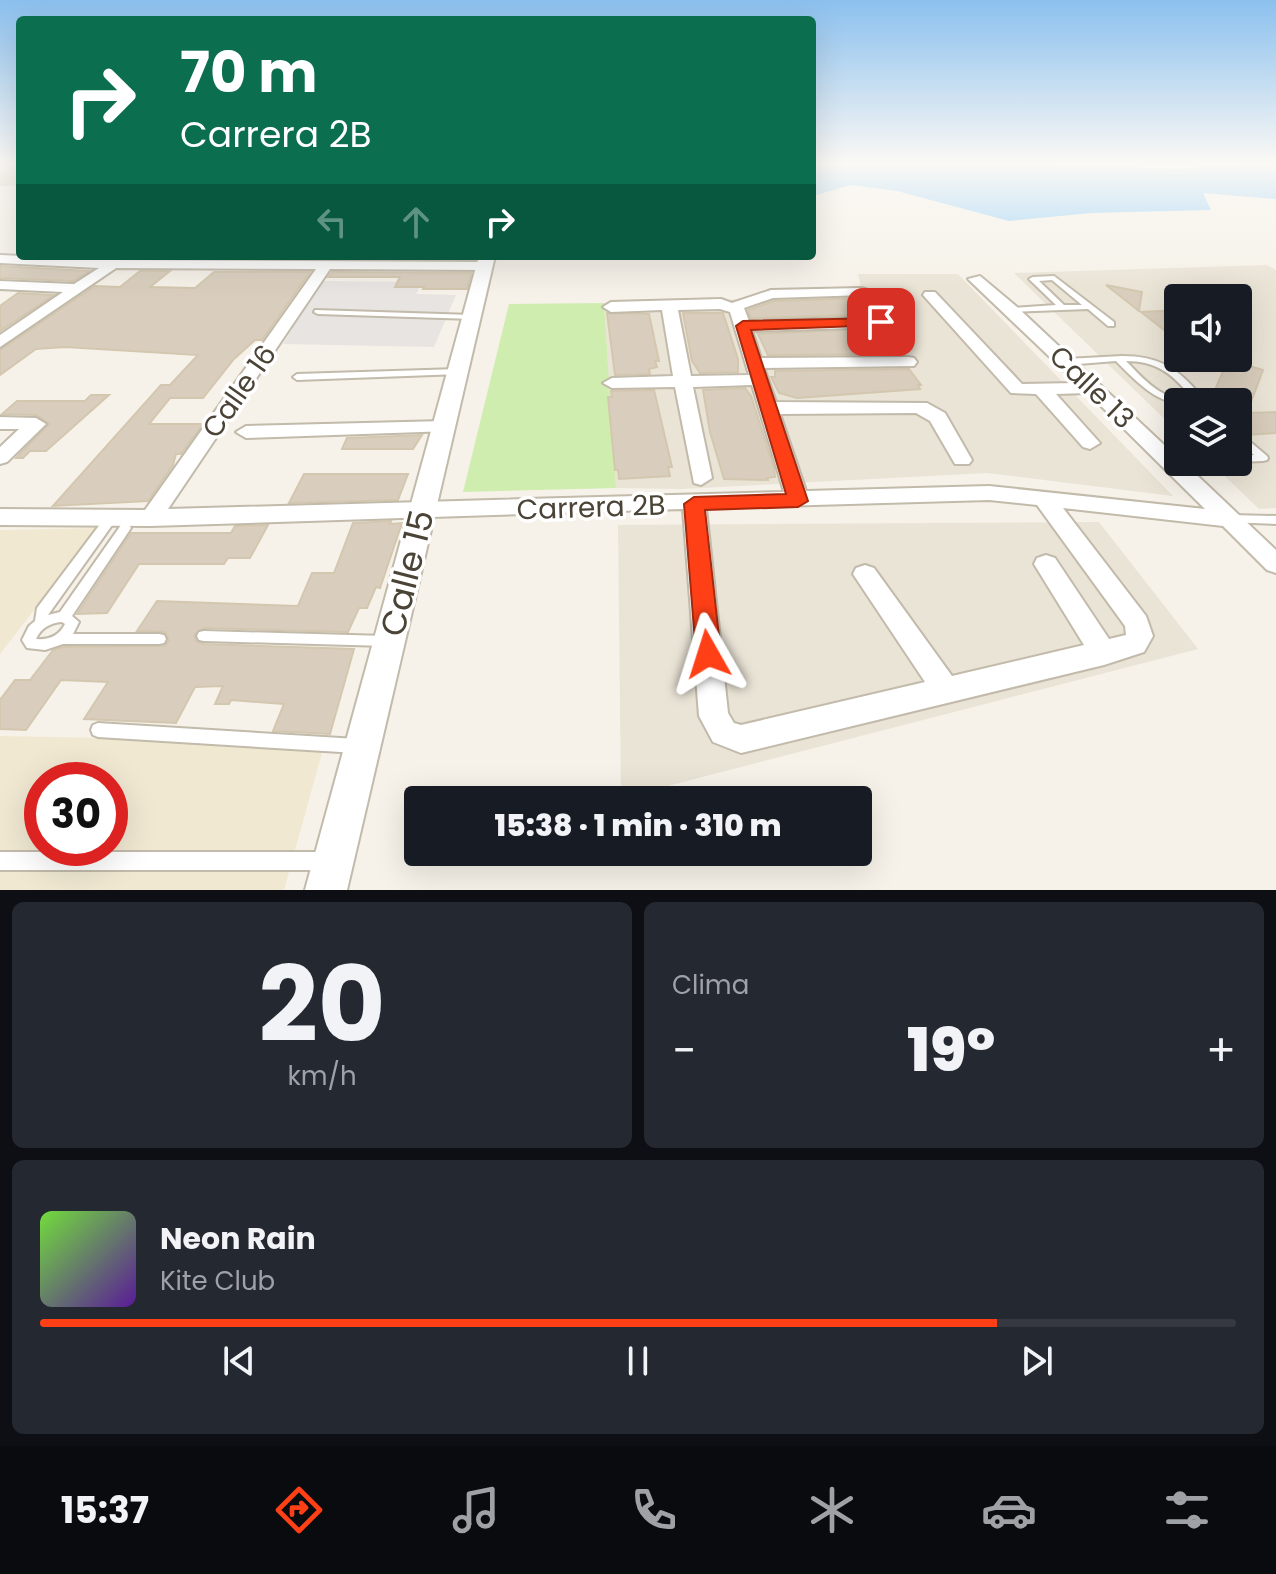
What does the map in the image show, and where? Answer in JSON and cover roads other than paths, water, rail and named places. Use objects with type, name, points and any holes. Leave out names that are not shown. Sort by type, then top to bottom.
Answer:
[{"type":"street","points":[[23,260],[113,264],[137,260]]},
{"type":"street","points":[[180,260],[327,264],[486,261]]},
{"type":"street","name":"Calle 15","points":[[330,876],[486,261]]},
{"type":"street","points":[[0,342],[73,288],[113,264]]},
{"type":"street","name":"Calle 16","points":[[151,518],[327,264]]},
{"type":"street","name":"Calle 13","points":[[975,279],[1164,453]]},
{"type":"street","points":[[0,285],[73,288]]},
{"type":"street","points":[[611,307],[734,307],[771,294],[861,292]]},
{"type":"street","points":[[930,295],[1017,389],[1094,388]]},
{"type":"street","points":[[669,305],[683,381],[697,491],[714,716],[724,733],[741,739],[1104,654],[1135,644],[1140,636],[1137,623],[1043,498]]},
{"type":"street","points":[[734,307],[743,326],[798,501]]},
{"type":"street","points":[[743,326],[881,322]]},
{"type":"street","points":[[612,383],[683,381],[757,372],[908,362]]},
{"type":"street","points":[[1041,389],[1090,443]]},
{"type":"street","points":[[769,408],[920,407],[938,417],[962,460]]},
{"type":"street","points":[[0,423],[36,424],[0,458]]},
{"type":"street","points":[[246,432],[444,427]]},
{"type":"street","name":"Calle 13","points":[[1187,476],[1276,564]]},
{"type":"street","name":"Carrera 2B","points":[[0,517],[118,523],[151,518],[424,511],[697,491],[798,501],[989,493],[1228,519]]},
{"type":"street","points":[[1046,564],[1104,654]]},
{"type":"street","points":[[865,574],[946,690]]},
{"type":"lane","points":[[1062,307],[1033,279],[1057,279],[1111,324]]},
{"type":"lane","points":[[1012,310],[1090,307]]},
{"type":"lane","points":[[318,312],[473,317]]},
{"type":"lane","points":[[1066,362],[1120,360],[1158,360],[1196,396],[1174,400],[1163,397],[1120,360]]},
{"type":"lane","points":[[297,377],[458,372]]},
{"type":"lane","points":[[1252,448],[1263,458],[1252,458]]},
{"type":"lane","points":[[1228,519],[1276,520]]},
{"type":"lane","points":[[118,523],[64,617],[41,623],[30,634],[32,644],[45,645],[61,639],[159,639]]},
{"type":"lane","points":[[41,623],[42,612],[118,523]]},
{"type":"lane","points":[[61,639],[72,622],[64,617]]},
{"type":"lane","points":[[204,636],[390,641]]},
{"type":"lane","points":[[98,730],[363,746]]},
{"type":"lane","points":[[0,861],[330,876]]},
{"type":"water","points":[[948,205],[1208,205],[1211,210],[1091,213],[1009,221]]}]
